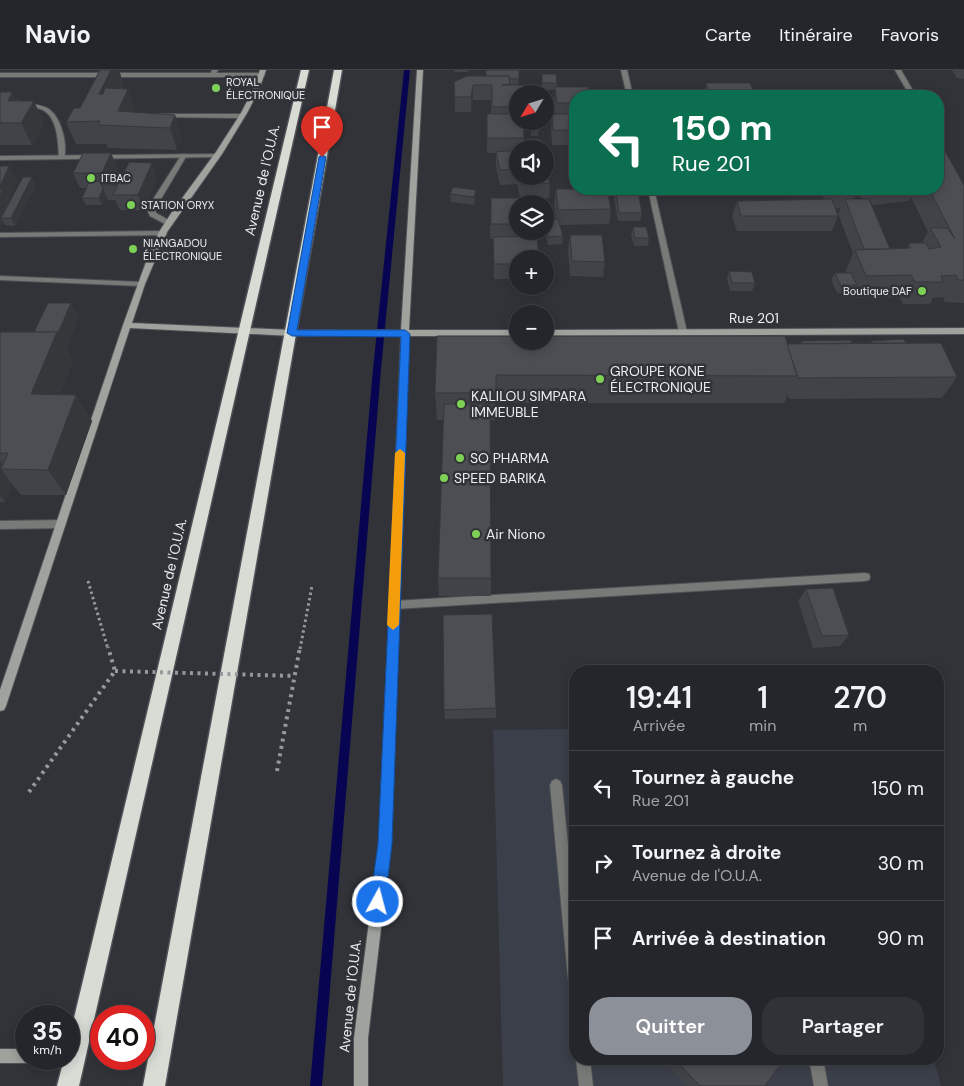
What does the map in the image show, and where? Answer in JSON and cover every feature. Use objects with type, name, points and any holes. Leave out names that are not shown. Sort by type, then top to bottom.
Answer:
[{"type":"highway","name":"Avenue de l'O.U.A.","points":[[80,1023],[305,70]]},
{"type":"highway","points":[[154,1086],[292,333],[338,70]]},
{"type":"highway","name":"Avenue de l'O.U.A.","points":[[68,1086],[70,1070]]},
{"type":"street","name":"Avenue de l'O.U.A.","points":[[361,1086],[361,1038],[385,844],[405,334],[420,70]]},
{"type":"street","points":[[624,70],[629,90]]},
{"type":"street","points":[[898,70],[910,90]]},
{"type":"street","points":[[0,74],[262,73],[241,116],[218,155],[163,233],[141,284],[0,706]]},
{"type":"street","points":[[0,100],[45,109],[60,132],[62,157]]},
{"type":"street","points":[[152,115],[241,116]]},
{"type":"street","points":[[169,224],[153,214],[151,209],[184,155]]},
{"type":"street","points":[[0,158],[218,155]]},
{"type":"street","points":[[652,195],[683,332]]},
{"type":"street","points":[[0,235],[163,233]]},
{"type":"street","points":[[0,278],[141,284]]},
{"type":"street","points":[[127,325],[292,333],[509,333]]},
{"type":"street","name":"Rue 201","points":[[554,333],[964,331]]},
{"type":"street","points":[[0,525],[60,524]]},
{"type":"street","points":[[394,605],[866,577]]},
{"type":"street","points":[[556,784],[569,917]]},
{"type":"street","points":[[0,1056],[15,1056]]},
{"type":"street","points":[[584,1065],[586,1086]]},
{"type":"street","points":[[817,1065],[821,1086]]},
{"type":"path","points":[[88,581],[114,670]]},
{"type":"path","points":[[277,771],[312,586]]},
{"type":"path","points":[[114,670],[295,676]]},
{"type":"path","points":[[29,792],[114,670]]},
{"type":"shaded area","points":[[569,729],[569,1065],[936,1065],[941,1086],[503,1086],[493,730]]},
{"type":"building","points":[[100,70],[111,70],[99,94],[103,94],[105,88],[128,89],[118,111],[175,115],[170,128],[99,125],[100,121],[66,122],[74,108],[80,108]]},
{"type":"building","points":[[486,70],[519,70],[519,79],[510,79],[509,76],[486,76]]},
{"type":"building","points":[[542,74],[556,74],[557,83],[542,83]]},
{"type":"building","points":[[467,76],[509,76],[510,84],[502,85],[509,85],[509,107],[492,107],[492,85],[473,85],[471,97],[455,97],[454,82]]},
{"type":"building","points":[[706,83],[750,83],[753,90],[708,90]]},
{"type":"building","points":[[555,87],[588,87],[588,90],[569,90],[569,103],[557,103]]},
{"type":"building","points":[[0,92],[12,92],[8,101],[34,101],[21,123],[0,123]]},
{"type":"building","points":[[487,114],[509,114],[509,130],[524,130],[524,138],[487,138]]},
{"type":"building","points":[[554,114],[569,114],[569,130],[554,130]]},
{"type":"building","points":[[944,149],[964,185],[964,280],[958,280],[956,275],[941,276],[943,282],[915,282],[911,275],[866,276],[855,250],[910,248],[909,243],[926,243],[929,249],[941,247],[930,228],[947,228],[955,239],[932,195],[944,195]]},
{"type":"building","points":[[509,151],[509,169],[500,170],[496,152]]},
{"type":"building","points":[[83,153],[111,153],[102,173],[73,173]]},
{"type":"building","points":[[129,162],[152,163],[138,195],[113,195],[118,185],[101,185],[107,173],[124,173]]},
{"type":"building","points":[[0,166],[9,166],[0,187]]},
{"type":"building","points":[[23,177],[32,177],[11,218],[1,218]]},
{"type":"building","points":[[102,181],[101,185],[103,188],[99,198],[82,198],[89,182]]},
{"type":"building","points":[[453,187],[476,190],[474,197],[450,194]]},
{"type":"building","points":[[556,189],[569,189],[569,195],[608,195],[611,209],[558,210]]},
{"type":"building","points":[[617,195],[639,195],[642,213],[619,213]]},
{"type":"building","points":[[491,198],[509,198],[509,224],[491,224]]},
{"type":"building","points":[[832,199],[838,216],[741,216],[737,201]]},
{"type":"building","points":[[845,199],[869,199],[890,249],[864,249]]},
{"type":"building","points":[[554,219],[558,219],[563,236],[554,237]]},
{"type":"building","points":[[633,227],[646,227],[649,238],[635,238]]},
{"type":"building","points":[[570,235],[602,235],[605,262],[572,261]]},
{"type":"building","points":[[493,237],[509,237],[509,240],[537,240],[538,250],[509,250],[509,264],[494,264]]},
{"type":"building","points":[[729,271],[752,272],[755,283],[732,283]]},
{"type":"building","points":[[835,273],[851,273],[857,285],[841,286]]},
{"type":"building","points":[[48,303],[71,303],[58,333],[34,332]]},
{"type":"building","points":[[0,332],[57,332],[31,394],[76,395],[48,470],[1,469],[8,453],[0,453]]},
{"type":"building","points":[[437,336],[509,336],[509,350],[554,350],[554,336],[785,336],[797,376],[496,375],[496,393],[435,393]]},
{"type":"building","points":[[904,339],[906,343],[872,343],[871,341]]},
{"type":"building","points":[[851,340],[852,343],[802,344],[801,341]]},
{"type":"building","points":[[941,343],[957,377],[798,378],[787,344]]},
{"type":"building","points":[[444,404],[490,404],[491,578],[438,578]]},
{"type":"building","points":[[833,588],[849,635],[822,636],[806,589]]},
{"type":"building","points":[[492,614],[496,708],[444,710],[443,615]]},
{"type":"building","points":[[680,1065],[780,1065],[765,1086],[700,1086]]},
{"type":"waterway","points":[[316,1086],[377,369],[407,70]]},
{"type":"slow traffic","points":[[393,625],[400,453]]},
{"type":"place","name":"ROYAL ÉLECTRONIQUE","points":[[216,88]]},
{"type":"place","name":"ITBAC","points":[[91,178]]},
{"type":"place","name":"STATION ORYX","points":[[131,205]]},
{"type":"place","name":"NIANGADOU ÉLECTRONIQUE","points":[[133,249]]},
{"type":"place","name":"Boutique DAF","points":[[922,291]]},
{"type":"place","name":"GROUPE KONE ÉLECTRONIQUE","points":[[600,379]]},
{"type":"place","name":"KALILOU SIMPARA IMMEUBLE","points":[[461,404]]},
{"type":"place","name":"SO PHARMA","points":[[460,458]]},
{"type":"place","name":"SPEED BARIKA","points":[[444,478]]},
{"type":"place","name":"Air Niono","points":[[476,534]]},
{"type":"route","points":[[322,157],[292,333],[405,334],[385,844],[378,902]]}]
